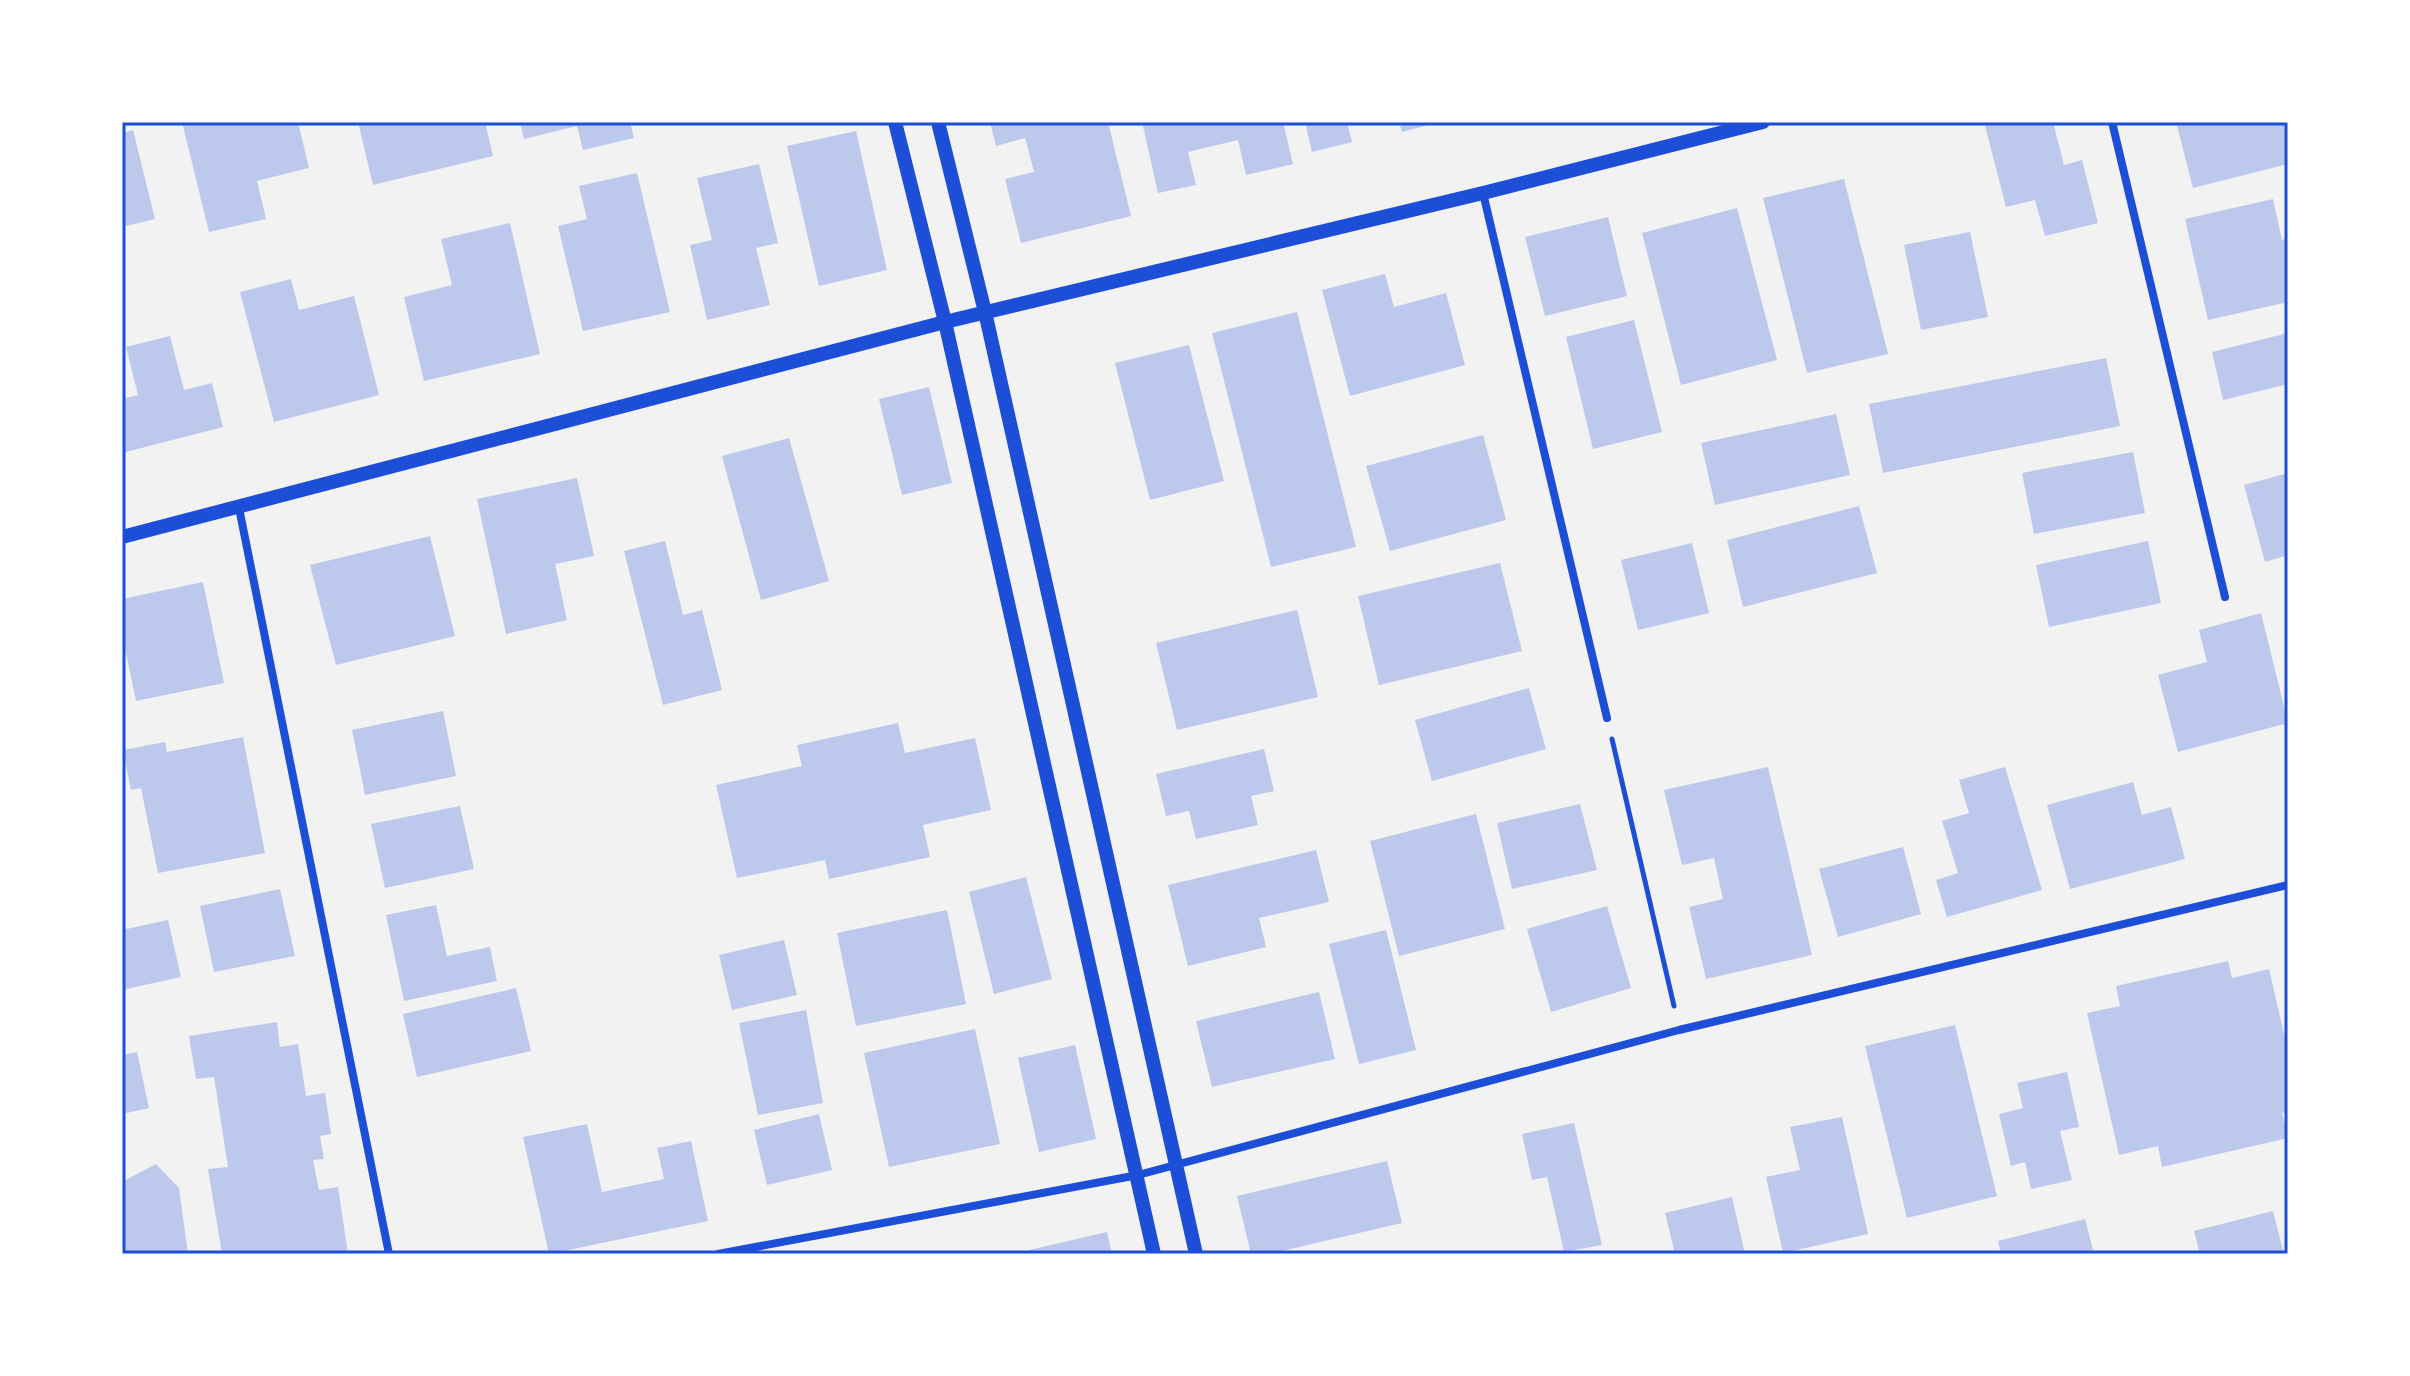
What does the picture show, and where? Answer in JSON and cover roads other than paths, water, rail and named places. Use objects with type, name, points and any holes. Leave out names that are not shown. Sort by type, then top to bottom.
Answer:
[{"type":"street","points":[[895,122],[945,322],[1154,1254]]},
{"type":"street","points":[[938,122],[985,312],[1196,1254]]},
{"type":"street","points":[[122,537],[945,322],[1483,193],[1763,122]]},
{"type":"street","points":[[2112,122],[2225,597]]},
{"type":"street","points":[[1483,193],[1607,718]]},
{"type":"street","points":[[239,508],[389,1254]]},
{"type":"street","points":[[718,1254],[1138,1175],[1679,1030],[2288,885]]}]
